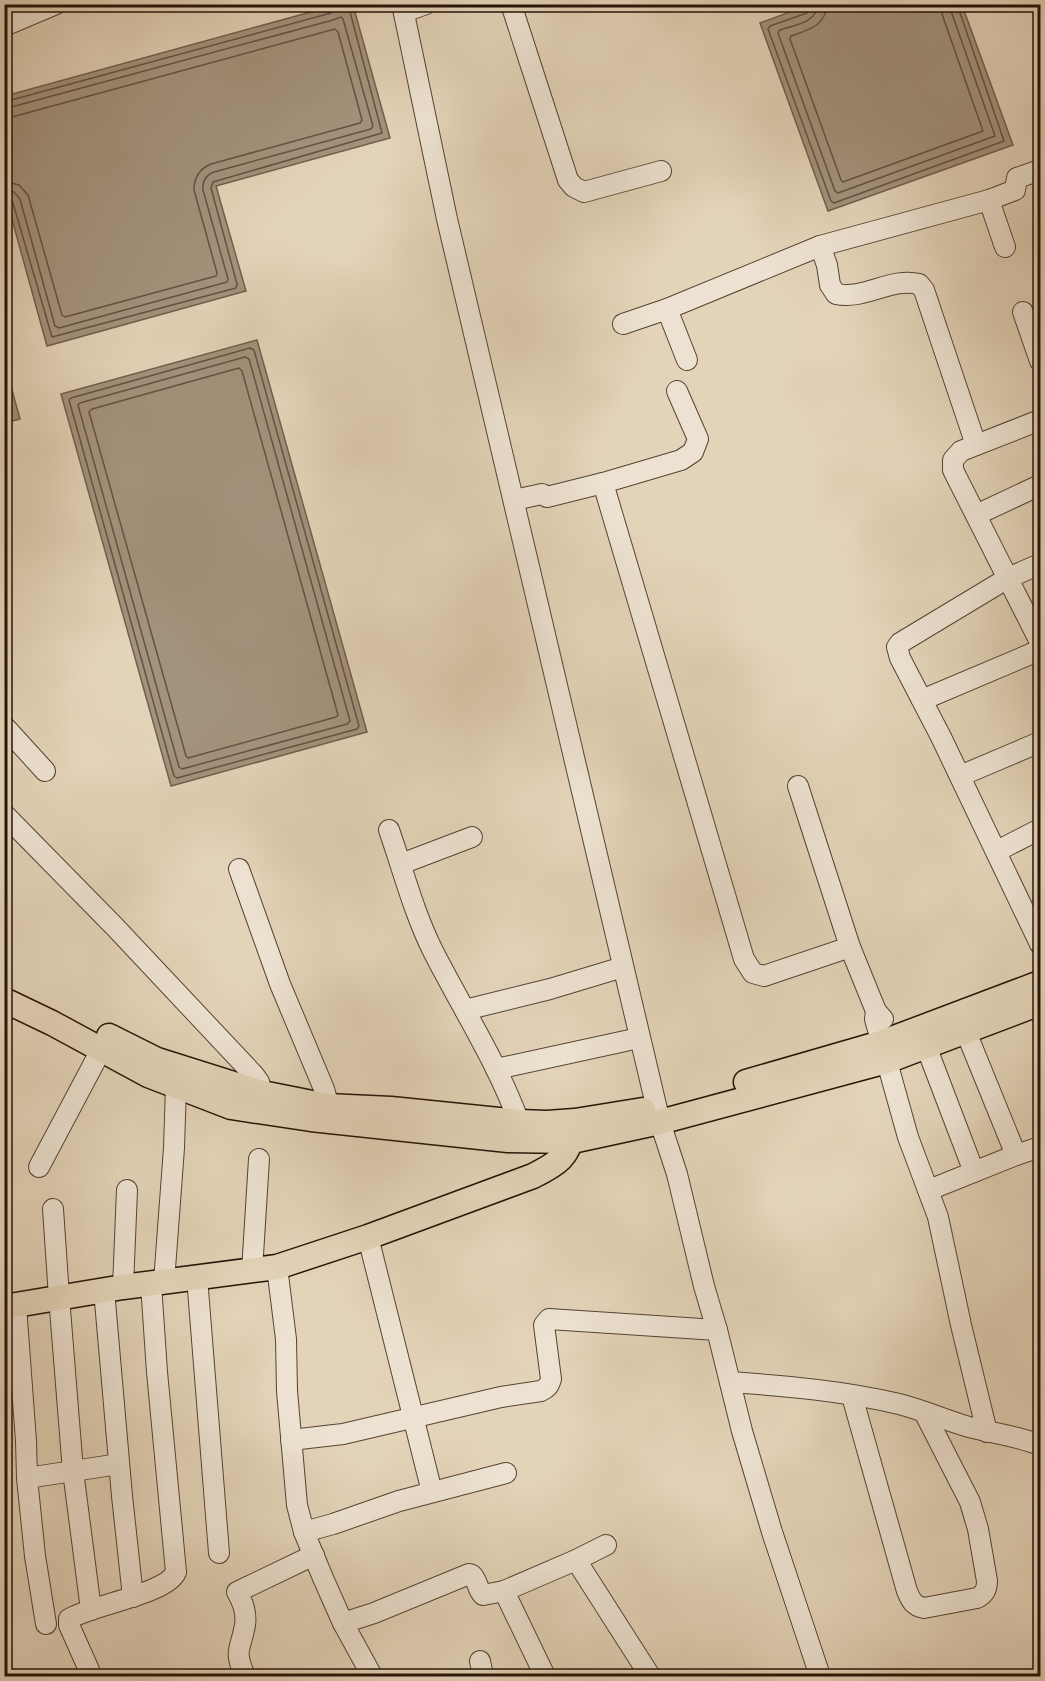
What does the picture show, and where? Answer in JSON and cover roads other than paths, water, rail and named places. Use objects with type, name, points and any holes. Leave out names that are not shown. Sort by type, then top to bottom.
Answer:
[{"type":"main road","points":[[4,1000],[148,1075],[231,1107],[326,1113],[508,1140],[574,1131],[658,1115],[726,1096],[886,1048],[1041,983]]},
{"type":"main road","points":[[4,985],[157,1060],[326,1113],[391,1109],[547,1123],[574,1131]]},
{"type":"main road","points":[[886,1048],[926,1046],[1041,1003]]},
{"type":"main road","points":[[10,1306],[114,1288],[277,1268],[533,1176],[553,1166],[564,1157],[574,1131]]},
{"type":"street","points":[[4,26],[56,4]]},
{"type":"street","points":[[426,4],[403,8],[447,219],[639,1038],[658,1115],[677,1174],[742,1431],[772,1532],[820,1677]]},
{"type":"street","points":[[511,4],[568,180],[574,187],[584,192],[662,171]]},
{"type":"street","points":[[623,324],[667,309],[820,246],[989,200],[1016,190],[1017,177],[1041,170]]},
{"type":"street","points":[[989,200],[1005,247]]},
{"type":"street","points":[[820,246],[827,265],[830,285],[836,294],[852,294],[904,282],[920,284],[924,290],[976,445]]},
{"type":"street","points":[[667,309],[687,360]]},
{"type":"street","points":[[1023,312],[1041,361]]},
{"type":"street","points":[[515,505],[542,494],[547,497],[681,460],[693,452],[698,439],[677,391]]},
{"type":"street","points":[[1041,420],[961,451],[952,464],[1041,642]]},
{"type":"street","points":[[603,483],[744,959],[753,973],[764,976],[850,947]]},
{"type":"street","points":[[976,515],[1041,485]]},
{"type":"street","points":[[1038,931],[900,658],[897,647],[900,643],[1008,578],[1041,564]]},
{"type":"street","points":[[922,700],[1041,650]]},
{"type":"street","points":[[4,726],[45,771]]},
{"type":"street","points":[[960,776],[1041,742]]},
{"type":"street","points":[[798,786],[850,947],[876,1011],[875,1019],[886,1048],[908,1137],[938,1217],[987,1432]]},
{"type":"street","points":[[4,814],[115,927],[254,1075],[259,1082],[262,1094]]},
{"type":"street","points":[[997,851],[1041,829]]},
{"type":"street","points":[[389,830],[422,926],[496,1069],[519,1122]]},
{"type":"street","points":[[401,864],[472,837]]},
{"type":"street","points":[[239,869],[280,984],[324,1089],[326,1113]]},
{"type":"street","points":[[465,1010],[550,989],[624,967]]},
{"type":"street","points":[[966,1032],[1016,1155]]},
{"type":"street","points":[[496,1069],[639,1038]]},
{"type":"street","points":[[926,1046],[974,1172]]},
{"type":"street","points":[[39,1167],[100,1050]]},
{"type":"street","points":[[89,1670],[69,1625],[71,1617],[134,1597],[174,1578],[176,1572],[157,1372],[157,1283],[174,1148],[176,1086]]},
{"type":"street","points":[[929,1190],[1041,1147]]},
{"type":"street","points":[[252,1270],[259,1159]]},
{"type":"street","points":[[127,1190],[114,1288],[119,1464],[134,1597]]},
{"type":"street","points":[[53,1209],[74,1472],[91,1610]]},
{"type":"street","points":[[368,1237],[432,1492]]},
{"type":"street","points":[[277,1268],[286,1339],[287,1392],[297,1505],[304,1532],[343,1623],[372,1677]]},
{"type":"street","points":[[197,1277],[219,1553]]},
{"type":"street","points":[[10,1306],[26,1441],[27,1478],[35,1556],[46,1624]]},
{"type":"street","points":[[291,1440],[343,1434],[413,1416],[547,1389],[550,1379],[544,1326],[549,1319],[717,1330]]},
{"type":"street","points":[[730,1382],[804,1388],[895,1403],[945,1420],[987,1432],[1024,1438],[1041,1445]]},
{"type":"street","points":[[852,1396],[908,1591],[912,1602],[924,1608],[977,1598],[983,1595],[987,1588],[987,1581],[978,1529],[970,1502],[924,1412]]},
{"type":"street","points":[[27,1478],[119,1464]]},
{"type":"street","points":[[304,1532],[399,1501],[506,1473]]},
{"type":"street","points":[[343,1623],[374,1613],[469,1574],[474,1576],[483,1595],[504,1591],[606,1545]]},
{"type":"street","points":[[245,1677],[238,1657],[246,1624],[245,1612],[237,1592],[314,1555]]},
{"type":"street","points":[[576,1560],[650,1677]]},
{"type":"street","points":[[504,1591],[545,1677]]},
{"type":"water","points":[[340,4],[353,5],[390,138],[216,186],[246,291],[47,346],[5,194],[5,96]]},
{"type":"water","points":[[812,4],[962,5],[1013,145],[828,211],[760,23]]},
{"type":"water","points":[[257,340],[367,732],[171,786],[61,394]]},
{"type":"water","points":[[4,361],[20,419],[5,423],[4,423]]}]
